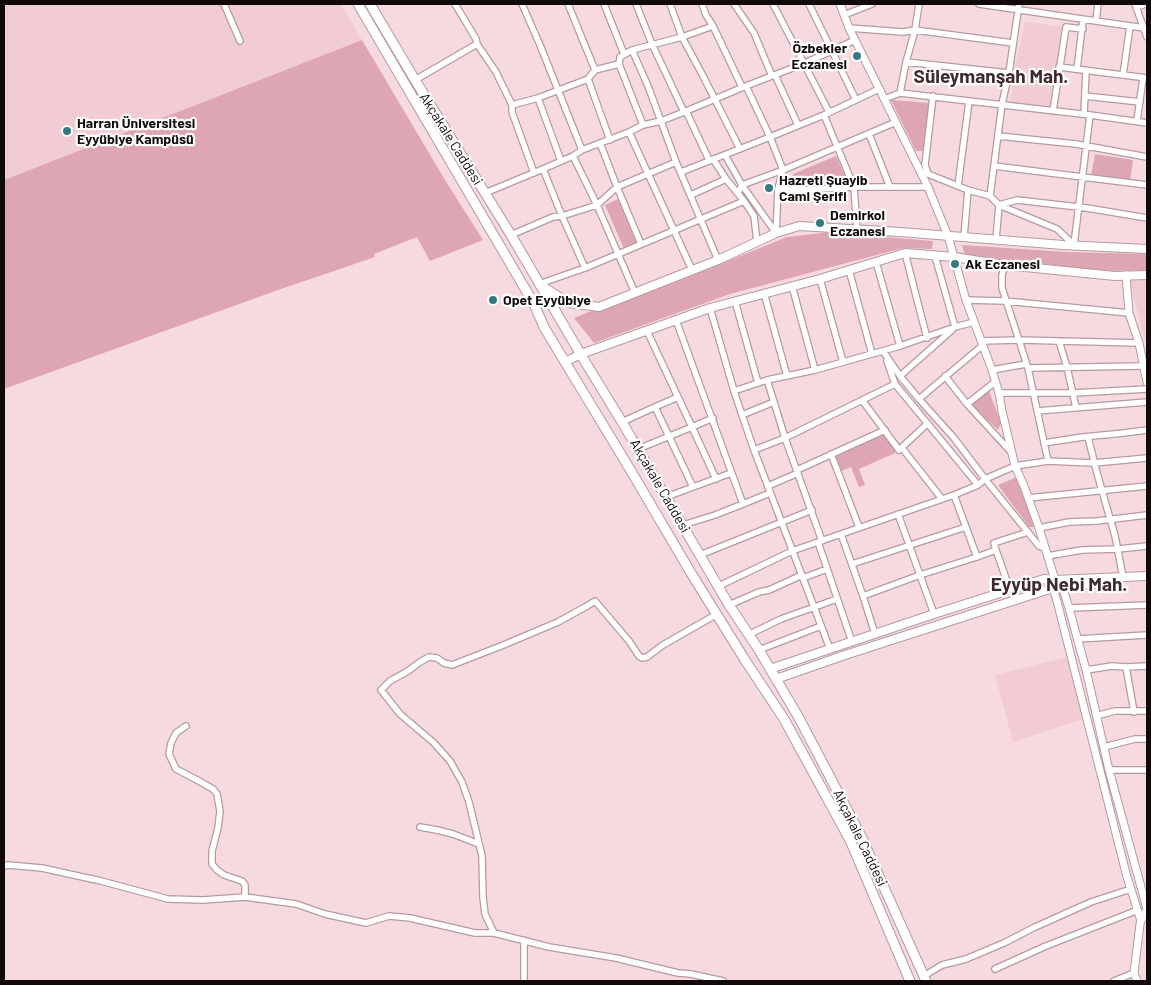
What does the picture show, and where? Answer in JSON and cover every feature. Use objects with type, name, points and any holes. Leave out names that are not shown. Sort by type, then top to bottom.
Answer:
[{"type":"main road","name":"Akçakale Caddesi","points":[[358,4],[534,304],[544,327],[691,573],[784,719],[850,840],[910,981]]},
{"type":"main road","name":"Akçakale Caddesi","points":[[370,4],[511,235],[729,605],[759,650],[799,718],[861,836],[925,979]]},
{"type":"main road","points":[[539,284],[569,303],[599,307],[799,226],[1147,249]]},
{"type":"main road","points":[[565,362],[581,354],[710,308],[820,279],[904,253],[954,257],[1005,266],[1115,276],[1147,275]]},
{"type":"main road","points":[[776,679],[1057,585],[1147,576]]},
{"type":"main road","points":[[770,669],[1044,579],[1057,585],[1147,581]]},
{"type":"street","points":[[224,4],[240,42]]},
{"type":"street","points":[[455,4],[476,39],[477,44],[496,72],[512,105],[512,112],[534,173]]},
{"type":"street","points":[[522,4],[582,150]]},
{"type":"street","points":[[576,4],[568,5],[595,70]]},
{"type":"street","points":[[604,4],[624,54]]},
{"type":"street","points":[[636,4],[652,44],[685,112],[712,160],[754,216],[756,242]]},
{"type":"street","points":[[670,4],[682,36],[740,149]]},
{"type":"street","points":[[702,4],[770,137],[783,170],[778,189],[776,234]]},
{"type":"street","points":[[734,4],[754,33],[798,125]]},
{"type":"street","points":[[773,4],[826,113],[837,147],[854,187],[857,229]]},
{"type":"street","points":[[809,4],[856,100]]},
{"type":"street","points":[[840,4],[849,28],[879,89],[924,173],[948,236],[966,300],[999,393],[1015,466],[1039,528],[1057,585],[1130,889],[1142,923]]},
{"type":"street","points":[[844,15],[872,4]]},
{"type":"street","points":[[900,93],[915,30],[918,4]]},
{"type":"street","points":[[979,4],[1018,6],[1083,20],[1130,26],[1146,32]]},
{"type":"street","points":[[1096,21],[1098,4]]},
{"type":"street","points":[[1146,4],[1136,5],[1146,32]]},
{"type":"street","points":[[990,196],[1002,104],[1009,73],[1018,6]]},
{"type":"street","points":[[1077,69],[1083,20]]},
{"type":"street","points":[[643,125],[620,64],[620,57],[632,50],[713,26]]},
{"type":"street","points":[[1124,75],[1130,26]]},
{"type":"street","points":[[1053,111],[1066,27],[1083,29]]},
{"type":"street","points":[[849,28],[903,32],[915,30],[1012,43]]},
{"type":"street","points":[[485,193],[562,161],[582,150],[630,132],[643,125],[661,121],[685,112],[803,64],[855,40]]},
{"type":"street","points":[[415,80],[477,44]]},
{"type":"street","points":[[632,50],[680,172],[718,260]]},
{"type":"street","points":[[906,62],[1009,73]]},
{"type":"street","points":[[512,105],[538,98],[588,79],[595,70],[620,64]]},
{"type":"street","points":[[1059,68],[1145,78],[1137,121]]},
{"type":"street","points":[[1074,245],[1086,146],[1086,70]]},
{"type":"street","points":[[588,79],[610,140]]},
{"type":"street","points":[[680,172],[770,137],[879,89]]},
{"type":"street","points":[[884,99],[900,93],[933,96],[1147,123]]},
{"type":"street","points":[[924,173],[933,96]]},
{"type":"street","points":[[1085,96],[1140,102]]},
{"type":"street","points":[[538,98],[562,161]]},
{"type":"street","points":[[958,186],[969,101]]},
{"type":"street","points":[[738,193],[742,185],[783,170],[896,122]]},
{"type":"street","points":[[630,132],[692,270]]},
{"type":"street","points":[[869,134],[890,187]]},
{"type":"street","points":[[998,136],[1076,144],[1147,157]]},
{"type":"street","points":[[600,143],[641,244]]},
{"type":"street","points":[[725,154],[742,185],[776,234]]},
{"type":"street","points":[[573,156],[597,205],[635,293]]},
{"type":"street","points":[[511,235],[553,217],[597,205],[617,187],[676,162]]},
{"type":"street","points":[[994,166],[1147,185]]},
{"type":"street","points":[[543,169],[585,268]]},
{"type":"street","points":[[924,173],[968,190],[990,196],[1000,205],[1057,228],[1074,245]]},
{"type":"street","points":[[691,195],[726,179]]},
{"type":"street","points":[[778,189],[928,187]]},
{"type":"street","points":[[964,237],[968,190]]},
{"type":"street","points":[[1000,205],[1017,200],[1147,218]]},
{"type":"street","points":[[539,284],[585,268],[744,201]]},
{"type":"street","points":[[996,240],[1000,205]]},
{"type":"street","points":[[904,253],[927,338]]},
{"type":"street","points":[[935,256],[955,327]]},
{"type":"street","points":[[876,262],[900,346]]},
{"type":"street","points":[[1005,266],[1002,275],[1005,302],[1027,366],[1048,461]]},
{"type":"street","points":[[849,270],[872,354]]},
{"type":"street","points":[[1126,276],[1129,313],[1139,343],[1147,378]]},
{"type":"street","points":[[820,279],[843,362]]},
{"type":"street","points":[[792,286],[815,370]]},
{"type":"street","points":[[764,294],[787,376]]},
{"type":"street","points":[[966,300],[1129,313]]},
{"type":"street","points":[[735,301],[758,383]]},
{"type":"street","points":[[710,308],[734,391],[754,450],[830,649]]},
{"type":"street","points":[[676,320],[743,504]]},
{"type":"street","points":[[734,391],[767,380],[815,370],[883,351],[974,322]]},
{"type":"street","points":[[900,376],[955,327]]},
{"type":"street","points":[[646,331],[716,479]]},
{"type":"street","points":[[919,399],[964,362],[982,343],[1019,340],[1139,343]]},
{"type":"street","points":[[1059,341],[1076,408]]},
{"type":"street","points":[[883,351],[900,376],[954,438],[1039,546],[1044,548]]},
{"type":"street","points":[[883,351],[895,384],[978,485]]},
{"type":"street","points":[[992,370],[1027,366],[1143,366]]},
{"type":"street","points":[[945,376],[967,404],[1014,456]]},
{"type":"street","points":[[767,380],[785,438],[812,510],[827,570],[852,642]]},
{"type":"street","points":[[967,404],[995,382]]},
{"type":"street","points":[[754,450],[785,438],[895,384]]},
{"type":"street","points":[[999,393],[1073,393],[1147,389]]},
{"type":"street","points":[[622,422],[678,397]]},
{"type":"street","points":[[862,400],[899,450],[927,424]]},
{"type":"street","points":[[742,415],[774,402]]},
{"type":"street","points":[[1037,411],[1147,402]]},
{"type":"street","points":[[655,407],[693,487]]},
{"type":"street","points":[[638,449],[713,418]]},
{"type":"street","points":[[768,486],[884,430]]},
{"type":"street","points":[[1044,443],[1147,430]]},
{"type":"street","points":[[1088,437],[1111,519],[1123,578]]},
{"type":"street","points":[[902,448],[942,499]]},
{"type":"street","points":[[832,454],[859,528]]},
{"type":"street","points":[[719,586],[792,551],[954,495],[1015,466],[1048,461],[1094,463],[1147,458]]},
{"type":"street","points":[[666,497],[732,473]]},
{"type":"street","points":[[1028,498],[1147,486]]},
{"type":"street","points":[[683,525],[715,515],[770,493]]},
{"type":"street","points":[[954,495],[977,557]]},
{"type":"street","points":[[700,555],[812,510]]},
{"type":"street","points":[[898,514],[934,614]]},
{"type":"street","points":[[1039,528],[1068,522],[1097,521],[1147,515]]},
{"type":"street","points":[[852,564],[966,528]]},
{"type":"street","points":[[1010,590],[994,543],[1028,532]]},
{"type":"street","points":[[841,534],[875,634]]},
{"type":"street","points":[[1047,556],[1082,550],[1147,546]]},
{"type":"street","points":[[863,596],[996,550]]},
{"type":"street","points":[[729,605],[759,592],[827,570]]},
{"type":"street","points":[[1057,585],[1068,608],[1086,670],[1104,747],[1147,905],[1142,923],[1134,973],[1137,981]]},
{"type":"street","points":[[748,635],[781,619],[837,599]]},
{"type":"street","points":[[494,933],[485,914],[482,856],[462,782],[450,761],[434,743],[400,714],[381,690],[390,681],[429,657],[437,658],[444,663],[452,665],[558,622],[594,601],[628,641],[638,656],[642,658],[717,614]]},
{"type":"street","points":[[1068,608],[1147,605]]},
{"type":"street","points":[[759,650],[821,626]]},
{"type":"street","points":[[1077,639],[1147,635]]},
{"type":"street","points":[[1086,670],[1112,666],[1147,666]]},
{"type":"street","points":[[1126,667],[1134,712]]},
{"type":"street","points":[[1096,716],[1115,712],[1147,711]]},
{"type":"street","points":[[186,726],[176,732],[169,754],[176,769],[199,781],[217,794],[220,811],[212,851],[212,864],[224,876],[242,881],[245,885],[245,897]]},
{"type":"street","points":[[1104,747],[1135,739],[1147,739]]},
{"type":"street","points":[[1110,770],[1147,770]]},
{"type":"street","points":[[420,827],[445,832],[479,844]]},
{"type":"street","points":[[4,866],[42,868],[168,899],[203,900],[245,897],[296,904],[325,914],[366,923],[389,916],[410,918],[475,933],[494,933],[722,981]]},
{"type":"street","points":[[925,979],[942,965],[1004,943],[1090,902],[1130,889]]},
{"type":"street","points":[[995,969],[1046,946],[1138,910]]},
{"type":"street","points":[[524,940],[524,981]]},
{"type":"street","points":[[1114,981],[1134,973]]},
{"type":"street","points":[[691,974],[692,981]]},
{"type":"shaded area","name":"Harran Üniversitesi Eyyübiye Kampüsü","points":[[4,4],[341,4],[362,40],[4,180]]},
{"type":"shaded area","points":[[1025,22],[1065,27],[1051,109],[1010,103],[1016,62]]},
{"type":"shaded area","points":[[362,40],[483,240],[430,261],[417,237],[374,254],[375,257],[4,389],[4,180]]},
{"type":"shaded area","points":[[891,100],[930,103],[925,151],[916,151]]},
{"type":"shaded area","points":[[1095,154],[1133,160],[1130,182],[1091,176]]},
{"type":"shaded area","points":[[836,156],[848,183],[794,184],[793,174]]},
{"type":"shaded area","points":[[618,199],[636,242],[624,249],[605,205]]},
{"type":"shaded area","points":[[848,230],[873,232],[873,236],[933,241],[932,249],[903,248],[730,294],[594,343],[574,318],[613,302],[671,284],[787,237]]},
{"type":"shaded area","points":[[962,245],[1067,252],[1147,254],[1147,270],[1105,271],[965,255]]},
{"type":"shaded area","points":[[1125,266],[1147,266],[1147,348]]},
{"type":"shaded area","points":[[989,391],[1001,423],[998,430],[971,404]]},
{"type":"shaded area","points":[[883,435],[888,439],[895,453],[859,469],[865,485],[859,487],[851,467],[841,471],[835,457]]},
{"type":"shaded area","points":[[1017,477],[1034,527],[1029,527],[998,485]]},
{"type":"shaded area","points":[[1067,657],[1083,719],[1013,742],[995,675]]},
{"type":"place","name":"Özbekler Eczanesi","points":[[857,56]]},
{"type":"place","name":"Harran Üniversitesi Eyyübiye Kampüsü","points":[[67,131]]},
{"type":"place","name":"Hazreti Şuayib Cami Şerifi","points":[[769,188]]},
{"type":"place","name":"Demirkol Eczanesi","points":[[820,223]]},
{"type":"place","name":"Ak Eczanesi","points":[[955,264]]},
{"type":"place","name":"Opet Eyyübiye","points":[[493,300]]},
{"type":"district","name":"Süleymanşah Mah.","points":[[991,77]]},
{"type":"district","name":"Eyyüp Nebi Mah.","points":[[1059,585]]}]
